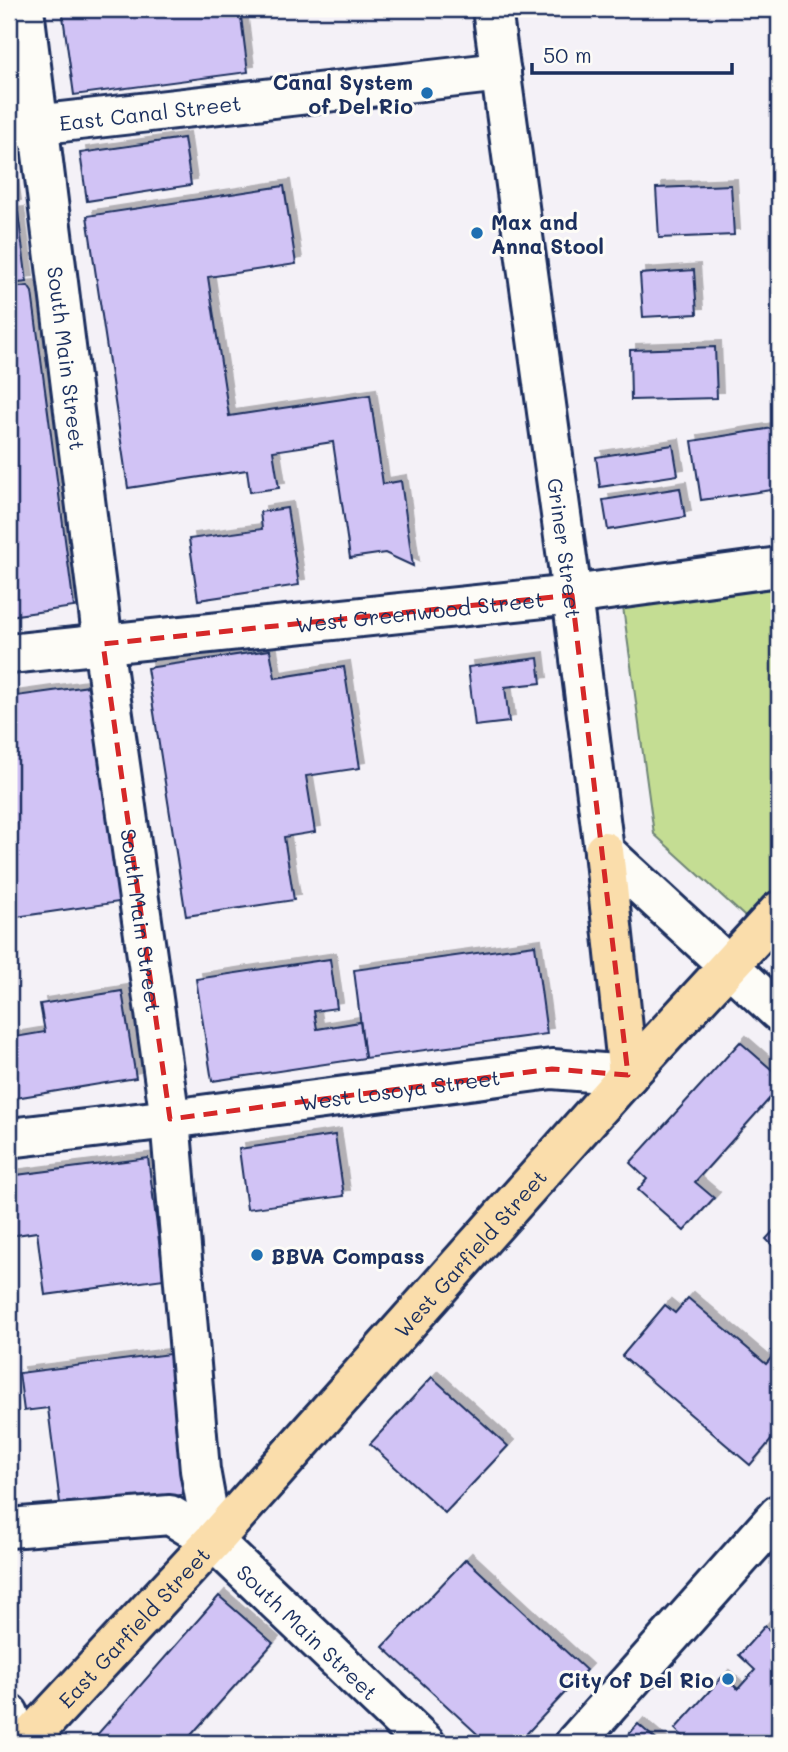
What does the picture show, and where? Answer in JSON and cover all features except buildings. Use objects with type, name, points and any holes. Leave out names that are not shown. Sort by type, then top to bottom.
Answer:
[{"type":"main road","points":[[604,851],[628,1075]]},
{"type":"main road","name":"West Garfield Street","points":[[214,1541],[628,1075],[779,911]]},
{"type":"main road","name":"East Garfield Street","points":[[25,1743],[214,1541]]},
{"type":"street","name":"South Main Street","points":[[24,9],[24,126],[103,644],[170,1119],[200,1470],[214,1541],[425,1743]]},
{"type":"street","name":"Griner Street","points":[[492,9],[604,851]]},
{"type":"street","name":"East Canal Street","points":[[24,126],[501,72]]},
{"type":"street","name":"West Greenwood Street","points":[[9,654],[572,595],[779,568]]},
{"type":"street","points":[[604,851],[779,1012]]},
{"type":"street","name":"West Losoya Street","points":[[9,1138],[552,1069],[628,1075]]},
{"type":"street","points":[[575,1743],[779,1514]]},
{"type":"street","points":[[9,1528],[170,1515],[214,1541]]},
{"type":"street","points":[[9,1714],[16,1743]]},
{"type":"highlighted area","points":[[572,595],[628,1075],[552,1069],[170,1119],[103,644]]},
{"type":"green space","points":[[779,588],[779,893],[753,924],[654,834],[623,607]]},
{"type":"place","name":"Canal System of Del Rio","points":[[427,93]]},
{"type":"place","name":"Max and Anna Stool","points":[[477,233]]},
{"type":"place","name":"BBVA Compass","points":[[257,1255]]},
{"type":"place","name":"City of Del Rio","points":[[728,1679]]}]
